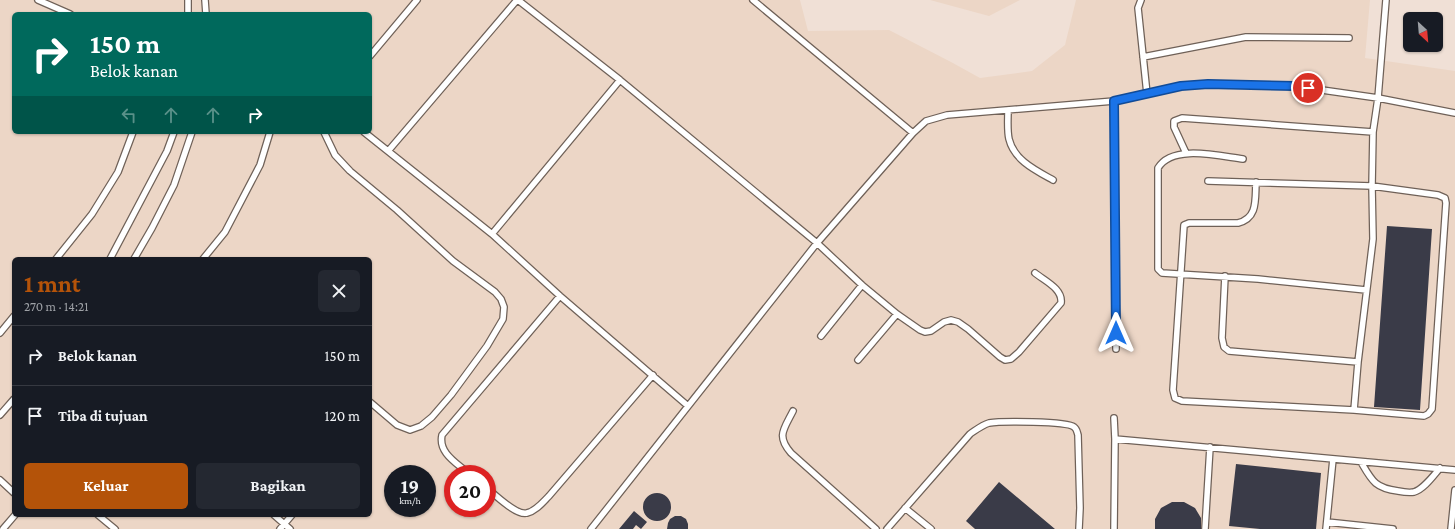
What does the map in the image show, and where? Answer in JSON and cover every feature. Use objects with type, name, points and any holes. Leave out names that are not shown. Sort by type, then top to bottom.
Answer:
[{"type":"lane","points":[[38,0],[65,12]]},
{"type":"lane","points":[[188,0],[188,12]]},
{"type":"lane","points":[[205,0],[206,12]]},
{"type":"lane","points":[[372,54],[417,0]]},
{"type":"lane","points":[[389,150],[518,0],[620,80],[818,243],[862,285],[897,314],[920,330],[925,332],[931,331],[944,322],[951,320],[958,322],[1000,357],[1006,360],[1011,358],[1019,352],[1061,303],[1062,297],[1059,291],[1035,273]]},
{"type":"lane","points":[[753,0],[912,133]]},
{"type":"lane","points":[[1141,0],[1138,8],[1147,94]]},
{"type":"lane","points":[[1354,410],[1366,290],[1373,239],[1373,132],[1378,98],[1386,0]]},
{"type":"lane","points":[[1143,57],[1246,37],[1349,38]]},
{"type":"lane","points":[[492,234],[620,80]]},
{"type":"lane","points":[[591,529],[818,243],[912,133],[926,121],[947,115],[1114,101],[1181,86],[1208,84],[1294,86],[1378,98],[1455,113]]},
{"type":"lane","points":[[1114,101],[1116,349]]},
{"type":"lane","points":[[1008,110],[1008,138],[1015,154],[1030,167],[1053,180]]},
{"type":"lane","points":[[1186,153],[1174,127],[1174,122],[1182,118],[1373,132]]},
{"type":"lane","points":[[58,257],[92,214],[118,172],[133,134]]},
{"type":"lane","points":[[111,257],[166,151],[173,134]]},
{"type":"lane","points":[[135,257],[174,185],[191,134]]},
{"type":"lane","points":[[205,257],[225,232],[260,165],[269,134]]},
{"type":"lane","points":[[325,134],[335,155],[350,171],[397,210],[453,261],[495,292],[501,299],[504,307],[503,319],[487,346],[451,395],[432,417],[421,426],[410,430],[397,425],[372,404]]},
{"type":"lane","points":[[367,134],[389,150],[492,234],[560,296],[688,406]]},
{"type":"lane","points":[[1243,159],[1186,153],[1167,158],[1158,168],[1158,269],[1162,273],[1225,276],[1366,290]]},
{"type":"lane","points":[[1208,181],[1256,182],[1372,186],[1438,195],[1445,198],[1446,203],[1432,409],[1428,414],[1424,416],[1354,410],[1182,402],[1175,398],[1173,390],[1184,225],[1189,223],[1238,223],[1244,221],[1249,218],[1253,212],[1256,182]]},
{"type":"lane","points":[[1225,276],[1222,338],[1224,347],[1229,351],[1358,362]]},
{"type":"lane","points":[[821,336],[862,285]]},
{"type":"lane","points":[[459,465],[448,456],[443,449],[441,442],[442,435],[560,296]]},
{"type":"lane","points":[[858,360],[897,314]]},
{"type":"lane","points":[[0,334],[12,319]]},
{"type":"lane","points":[[496,495],[518,513],[526,514],[532,511],[549,496],[653,375]]},
{"type":"lane","points":[[0,415],[12,400]]},
{"type":"lane","points":[[793,411],[782,436],[784,445],[876,529]]},
{"type":"lane","points":[[1114,418],[1116,439],[1114,529]]},
{"type":"lane","points":[[887,529],[970,434],[988,424],[999,422],[1074,426],[1078,435],[1080,508],[1079,529]]},
{"type":"lane","points":[[1116,439],[1455,470]]},
{"type":"lane","points":[[1205,529],[1210,447]]},
{"type":"lane","points":[[1326,529],[1333,459]]},
{"type":"lane","points":[[1361,462],[1371,480],[1378,486],[1388,490],[1405,492],[1414,492],[1420,488],[1440,468]]},
{"type":"lane","points":[[1,481],[12,491]]},
{"type":"lane","points":[[1451,529],[1455,490]]},
{"type":"lane","points":[[905,508],[931,529]]},
{"type":"lane","points":[[4,529],[13,517]]},
{"type":"lane","points":[[100,517],[115,529]]},
{"type":"lane","points":[[276,517],[290,529]]},
{"type":"lane","points":[[280,529],[290,517]]},
{"type":"lane","points":[[1327,522],[1393,529]]},
{"type":"shaded area","points":[[0,0],[800,0],[808,31],[889,30],[980,78],[1032,71],[1065,45],[1076,0],[1370,0],[1365,58],[1455,71],[1455,529],[0,529]]},
{"type":"shaded area","points":[[930,0],[1020,0],[989,16]]},
{"type":"building","points":[[1387,226],[1432,229],[1420,410],[1374,407]]},
{"type":"building","points":[[1236,464],[1321,473],[1316,529],[1260,529],[1229,526]]},
{"type":"building","points":[[999,482],[1055,529],[975,529],[966,521]]},
{"type":"building","points":[[657,493],[667,497],[671,507],[667,517],[657,521],[647,517],[643,507],[647,497]]},
{"type":"building","points":[[1172,502],[1184,502],[1195,508],[1201,518],[1201,529],[1155,529],[1155,519],[1161,508]]},
{"type":"building","points":[[634,511],[647,522],[641,529],[636,525],[633,529],[619,529]]},
{"type":"building","points":[[675,516],[681,516],[686,519],[688,529],[667,529],[670,519]]},
{"type":"route","points":[[1116,333],[1114,101],[1181,86],[1208,84],[1294,86],[1308,88]]}]
